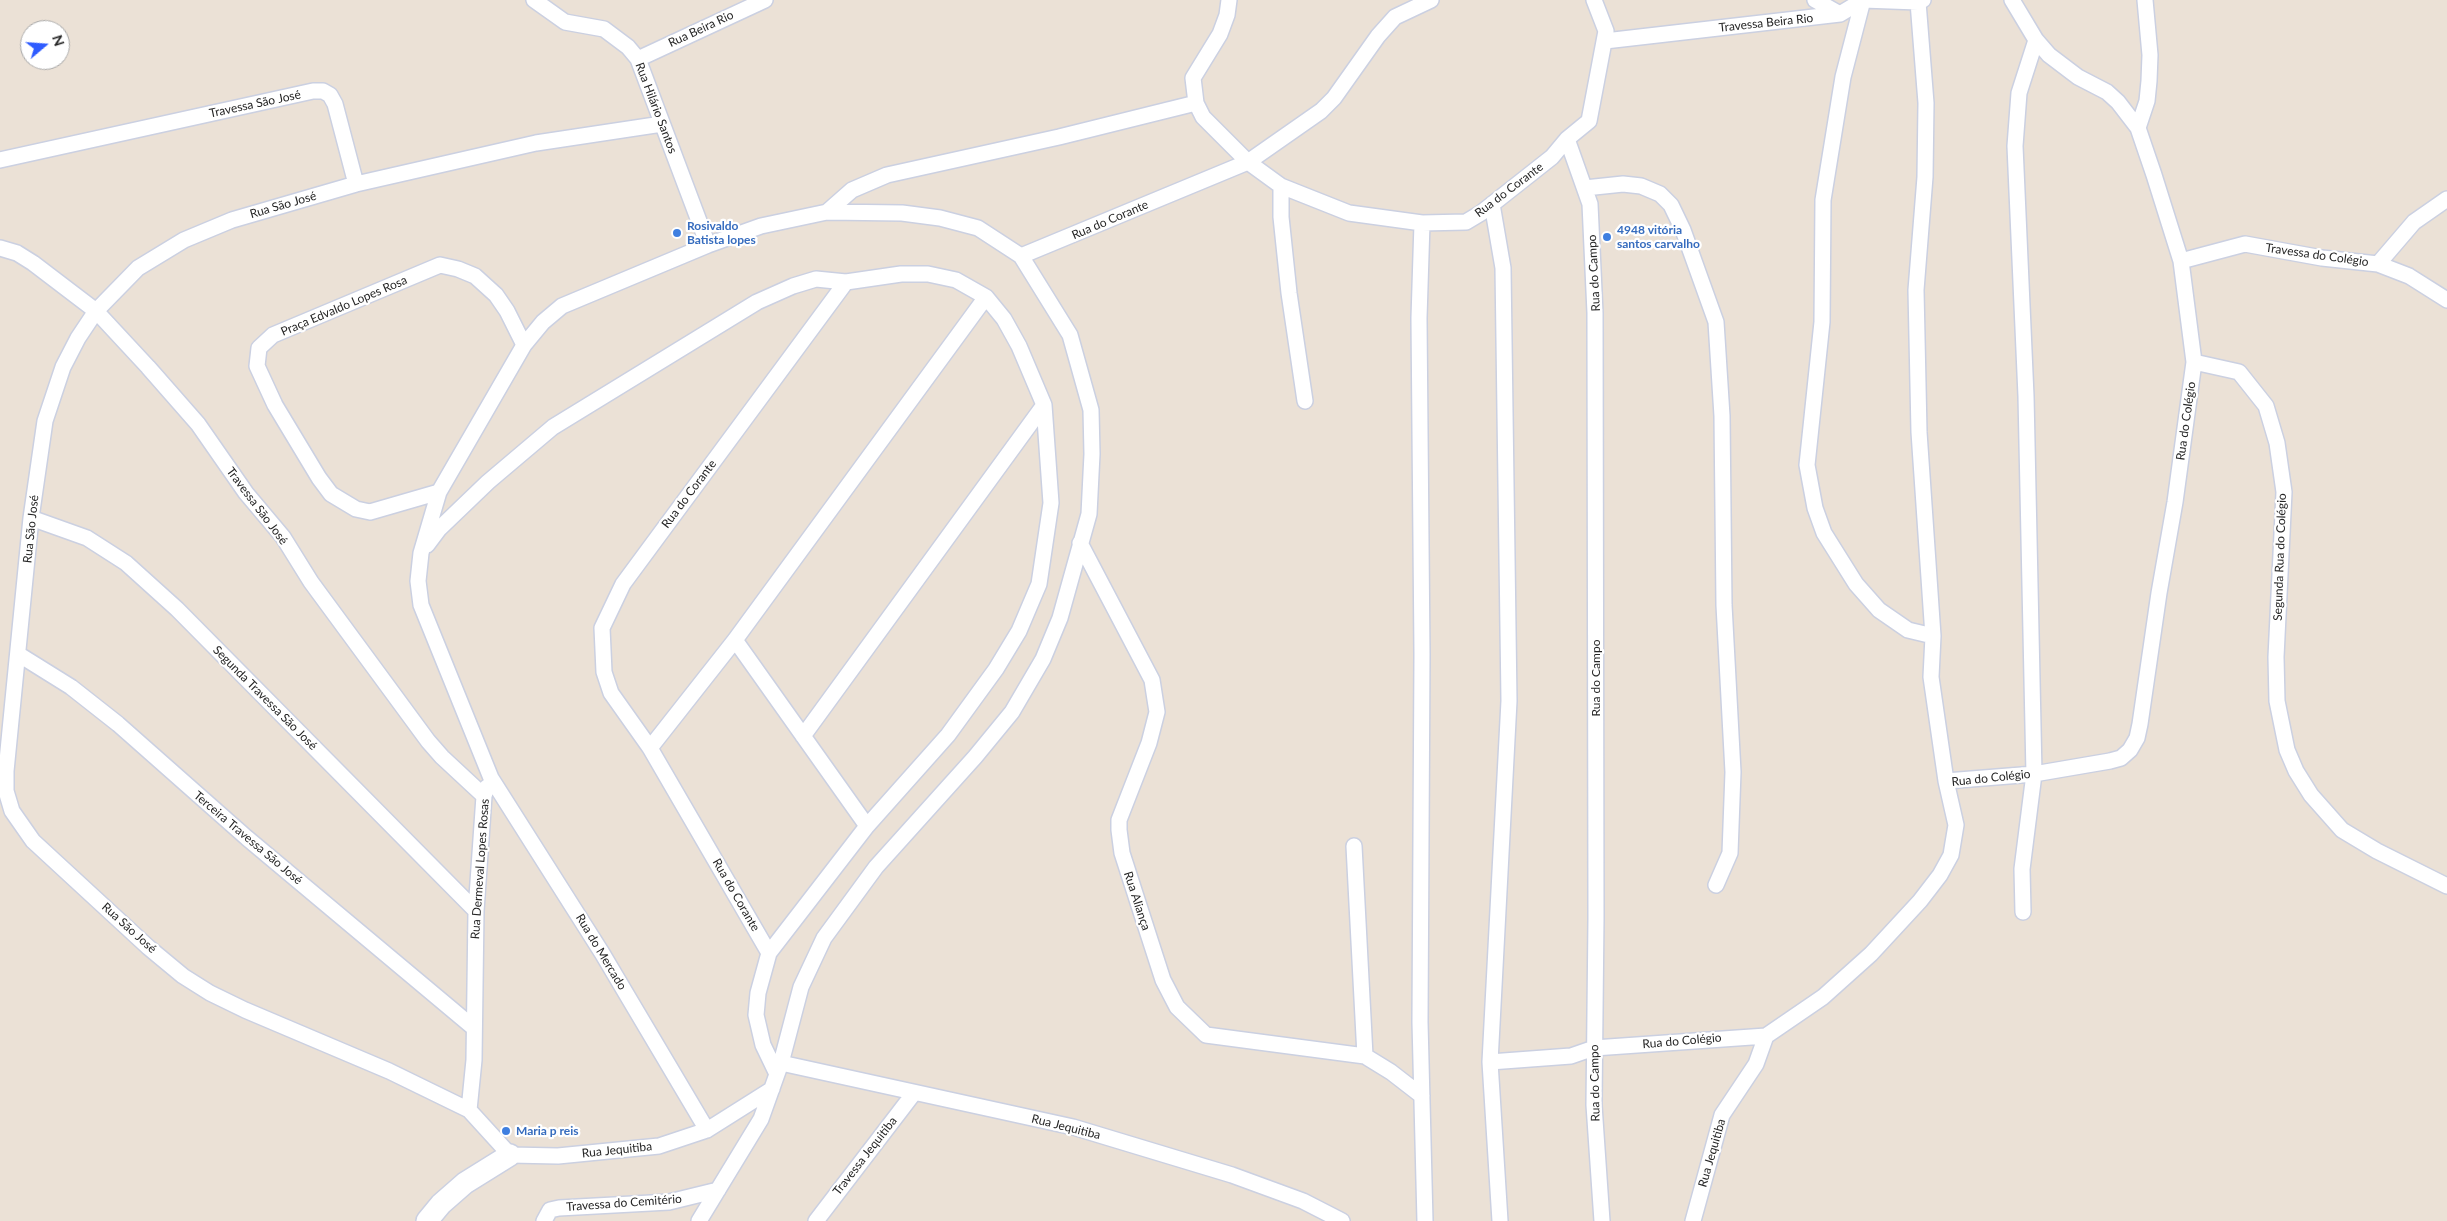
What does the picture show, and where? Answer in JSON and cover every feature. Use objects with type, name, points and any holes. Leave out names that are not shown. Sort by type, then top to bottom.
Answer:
[{"type":"street","name":"Rua Hilário Santos","points":[[534,0],[565,22],[604,29],[628,47],[638,59],[708,245]]},
{"type":"street","name":"Rua Beira Rio","points":[[638,59],[765,0]]},
{"type":"street","points":[[1229,0],[1227,14],[1220,34],[1193,78],[1196,103],[1203,117],[1248,162],[1321,111],[1334,98],[1378,36],[1395,17],[1432,0]]},
{"type":"street","name":"Rua do Corante","points":[[1021,256],[1248,162],[1281,186],[1349,213],[1422,224],[1466,222],[1552,157],[1567,139],[1589,121],[1606,32],[1602,17],[1594,0]]},
{"type":"street","points":[[1815,0],[1840,14]]},
{"type":"street","points":[[1933,636],[1908,630],[1879,610],[1856,584],[1824,533],[1815,508],[1807,465],[1822,322],[1823,200],[1843,77],[1863,0],[1921,1],[1926,103],[1925,177],[1916,290],[1919,432],[1933,636],[1931,677],[1946,780]]},
{"type":"street","name":"Travessa Beira Rio","points":[[1605,40],[1840,14],[1863,0]]},
{"type":"street","points":[[2012,0],[2036,40],[2062,66],[2107,92],[2118,102],[2138,128],[2181,261],[2194,362]]},
{"type":"street","points":[[2138,128],[2147,101],[2149,81],[2150,56],[2145,0]]},
{"type":"street","points":[[2023,912],[2022,869],[2034,774],[2026,396],[2015,146],[2019,93],[2036,40]]},
{"type":"street","name":"Travessa São José","points":[[0,160],[303,93],[324,90],[330,95],[335,104],[356,184]]},
{"type":"street","points":[[827,212],[852,190],[887,174],[1059,137],[1196,103]]},
{"type":"street","name":"Rua São José","points":[[468,1110],[389,1071],[245,1010],[210,993],[183,976],[148,947],[33,840],[12,811],[6,791],[31,518],[45,422],[63,367],[96,311],[138,268],[184,240],[232,220],[356,184],[536,143],[662,124]]},
{"type":"street","name":"Rua do Campo","points":[[1567,139],[1590,204],[1596,312],[1594,1105],[1602,1221]]},
{"type":"street","points":[[1585,188],[1623,184],[1641,186],[1660,194],[1666,200],[1683,230],[1716,322],[1722,416],[1724,605],[1733,772],[1730,853],[1716,884]]},
{"type":"street","points":[[1281,186],[1281,217],[1289,293],[1305,401]]},
{"type":"street","points":[[2378,264],[2414,222],[2447,198]]},
{"type":"street","points":[[1492,204],[1503,268],[1509,701],[1490,1062],[1500,1221]]},
{"type":"street","points":[[491,778],[421,605],[418,581],[421,553],[439,492],[524,345],[543,322],[562,306],[708,245],[761,226],[827,212],[866,211],[940,218],[978,228],[1021,256],[1070,335],[1091,410],[1092,454],[1089,514],[1060,618],[1039,666],[1012,712],[975,757],[876,867],[824,938],[801,987],[772,1089],[757,1126],[699,1221]]},
{"type":"street","points":[[1422,224],[1419,310],[1422,654],[1422,1096],[1425,1221]]},
{"type":"street","name":"Travessa do Colégio","points":[[2181,261],[2245,244],[2322,258],[2378,264],[2409,276],[2447,300]]},
{"type":"street","name":"Travessa São José","points":[[0,248],[17,253],[33,263],[96,311],[198,424],[246,493],[283,537],[311,582],[428,741],[442,757],[484,796]]},
{"type":"street","name":"Praça Edvaldo Lopes Rosa","points":[[439,492],[370,512],[356,509],[331,494],[319,478],[275,405],[257,366],[260,348],[273,335],[440,265],[476,276],[502,303],[524,345]]},
{"type":"street","points":[[421,553],[439,529],[488,482],[553,427],[608,391],[757,302],[816,279],[846,282],[901,274],[928,274],[956,280],[986,297],[1004,319],[1019,346],[1044,406],[1051,503],[1039,584],[1019,631],[996,669],[948,735],[867,826],[769,954],[758,993],[756,1015],[763,1045],[778,1067]]},
{"type":"street","name":"Rua do Corante","points":[[769,954],[650,748],[611,693],[604,672],[602,628],[623,584],[846,282]]},
{"type":"street","points":[[650,748],[735,640],[986,297]]},
{"type":"street","name":"Rua do Colégio","points":[[1490,1062],[1571,1056],[1594,1048],[1766,1036],[1824,997],[1871,954],[1920,901],[1940,875],[1951,855],[1956,826],[1946,780],[2034,774],[2121,758],[2130,750],[2137,738],[2175,502],[2194,362]]},
{"type":"street","name":"Segunda Rua do Colégio","points":[[2194,362],[2239,372],[2266,406],[2277,442],[2284,492],[2275,678],[2287,750],[2296,771],[2311,795],[2342,830],[2377,851],[2447,886]]},
{"type":"street","points":[[803,736],[1044,406]]},
{"type":"street","name":"Segunda Travessa São José","points":[[31,518],[87,538],[126,563],[177,609],[476,912]]},
{"type":"street","name":"Rua Aliança","points":[[1080,543],[1152,680],[1157,712],[1149,743],[1119,820],[1119,830],[1122,853],[1129,875],[1169,993],[1177,1007],[1206,1035],[1365,1056],[1391,1072],[1422,1096]]},
{"type":"street","points":[[735,640],[867,826]]},
{"type":"street","name":"Terceira Travessa São José","points":[[18,654],[71,687],[118,724],[247,838],[474,1028]]},
{"type":"street","name":"Rua Dermeval Lopes Rosas","points":[[468,1110],[472,1085],[476,912],[484,796],[491,778]]},
{"type":"street","name":"Rua do Mercado","points":[[491,778],[597,945],[707,1130]]},
{"type":"street","points":[[1354,846],[1365,1056]]},
{"type":"street","name":"Rua Jequitiba","points":[[1693,1221],[1722,1115],[1756,1064],[1766,1036]]},
{"type":"street","name":"Rua Jequitiba","points":[[778,1067],[914,1093],[1073,1127],[1232,1175],[1303,1201],[1342,1221]]},
{"type":"street","name":"Rua Jequitiba","points":[[510,1155],[558,1156],[659,1146],[707,1130],[772,1089]]},
{"type":"street","name":"Travessa Jequitiba","points":[[816,1221],[914,1093]]},
{"type":"street","points":[[427,1221],[453,1193],[510,1155],[468,1110]]},
{"type":"street","name":"Travessa do Cemitério","points":[[544,1221],[550,1210],[560,1208],[669,1202],[718,1190]]},
{"type":"place","name":"Rosivaldo Batista lopes","points":[[677,233]]},
{"type":"place","name":"4948 vitória santos carvalho","points":[[1607,237]]},
{"type":"place","name":"Maria p reis","points":[[506,1131]]}]
